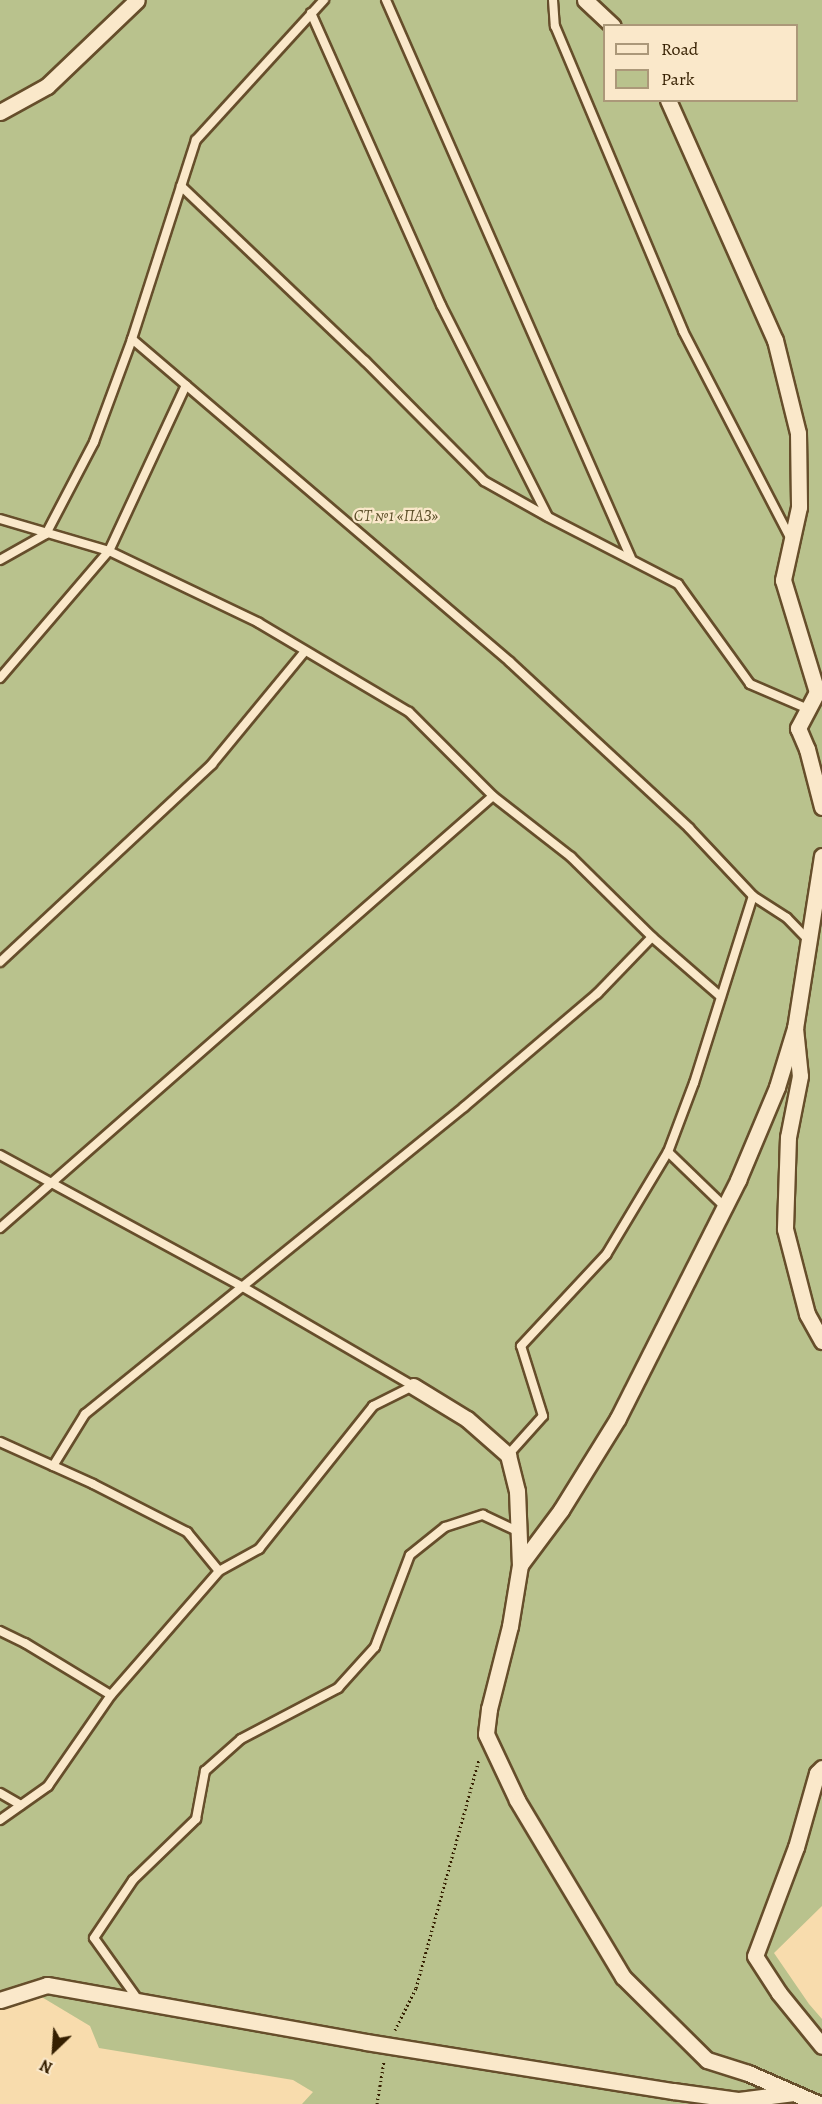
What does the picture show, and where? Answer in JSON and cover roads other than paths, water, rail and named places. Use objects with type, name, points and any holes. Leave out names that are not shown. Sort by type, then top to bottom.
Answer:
[{"type":"street","points":[[0,112],[47,86],[137,0]]},
{"type":"street","points":[[585,0],[611,24]]},
{"type":"street","points":[[670,102],[775,340],[798,433],[799,507],[783,579],[817,692],[798,728],[807,749],[822,807]]},
{"type":"street","points":[[520,1565],[561,1510],[618,1418],[725,1207],[777,1087],[795,1028],[822,856]]},
{"type":"street","points":[[795,1028],[800,1076],[788,1137],[785,1229],[807,1314],[822,1341]]},
{"type":"street","points":[[413,1386],[467,1419],[508,1455],[516,1491],[520,1565],[510,1626],[489,1709],[486,1734],[517,1800],[623,1977],[707,2060],[748,2073],[819,2104]]},
{"type":"street","points":[[822,1768],[817,1773],[796,1847],[755,1956],[779,1993],[822,2046]]},
{"type":"street","points":[[0,2000],[47,1984],[387,2046],[739,2100],[794,2093]]},
{"type":"lane","points":[[0,560],[46,534],[94,442],[132,339],[196,140],[324,0]]},
{"type":"lane","points":[[386,0],[631,558]]},
{"type":"lane","points":[[552,0],[555,26],[683,331],[792,540]]},
{"type":"lane","points":[[311,13],[441,305],[548,517]]},
{"type":"lane","points":[[181,186],[365,361],[484,481],[678,584],[750,684],[808,709]]},
{"type":"lane","points":[[132,339],[510,662],[688,828],[753,896],[787,918],[809,942]]},
{"type":"lane","points":[[0,678],[109,551],[186,385]]},
{"type":"lane","points":[[0,519],[109,551],[258,623],[409,712],[493,796],[571,857],[652,937],[721,997]]},
{"type":"lane","points":[[0,962],[212,764],[305,651]]},
{"type":"lane","points":[[0,1228],[493,796]]},
{"type":"lane","points":[[508,1455],[543,1416],[521,1346],[606,1255],[668,1152],[694,1083],[753,896]]},
{"type":"lane","points":[[53,1466],[85,1414],[243,1287],[597,994],[652,937]]},
{"type":"lane","points":[[668,1152],[725,1207]]},
{"type":"lane","points":[[0,1155],[243,1287],[413,1386]]},
{"type":"lane","points":[[0,1820],[48,1786],[111,1695],[219,1571],[259,1549],[373,1406],[413,1386]]},
{"type":"lane","points":[[0,1442],[187,1532],[219,1571]]},
{"type":"lane","points":[[139,2002],[94,1938],[133,1880],[196,1819],[205,1771],[241,1740],[338,1688],[375,1647],[410,1555],[445,1527],[483,1515],[518,1531]]},
{"type":"lane","points":[[0,1631],[25,1643],[111,1695]]},
{"type":"lane","points":[[0,1793],[21,1805]]},
{"type":"park label","name":"СТ №1 «ПАЗ»","points":[[396,516]]}]
